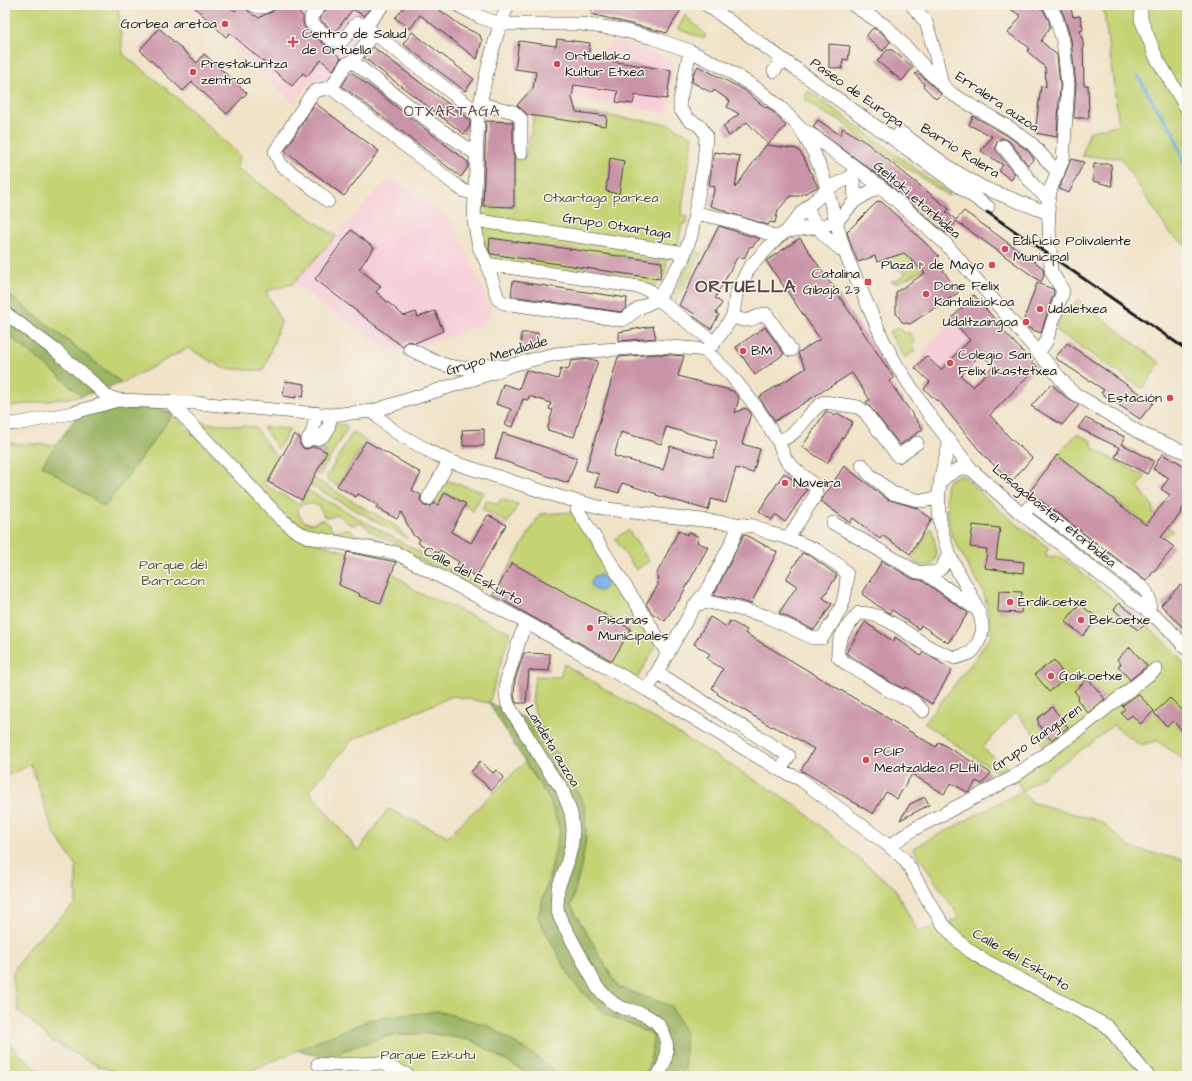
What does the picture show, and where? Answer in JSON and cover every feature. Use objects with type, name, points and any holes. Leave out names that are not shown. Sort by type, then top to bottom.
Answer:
[{"type":"street","points":[[253,5],[257,8],[264,8],[268,5]]},
{"type":"street","points":[[320,5],[311,17],[311,23],[332,40],[342,41],[357,23],[362,24],[480,109],[514,112],[521,119],[521,154]]},
{"type":"street","points":[[328,201],[281,165],[275,152],[315,90],[332,87],[346,64],[352,61],[383,5]]},
{"type":"street","points":[[508,5],[500,24],[489,63],[480,109],[474,193],[474,220],[479,247],[487,264],[498,299],[504,302],[623,320],[639,308],[658,299]]},
{"type":"street","name":"Paseo de Europa","points":[[707,5],[988,207]]},
{"type":"street","name":"Erralera auzoa","points":[[853,5],[888,27],[929,72],[952,94],[1010,128],[1032,144],[1058,173]]},
{"type":"street","points":[[912,5],[926,22],[942,84]]},
{"type":"street","points":[[1038,353],[1046,342],[1063,291],[1051,271],[1048,213],[1051,188],[1063,160],[1068,86],[1063,41],[1056,18],[1050,5]]},
{"type":"street","points":[[1141,5],[1141,18],[1156,57],[1187,109]]},
{"type":"street","points":[[462,6],[480,16],[500,24],[581,24],[617,29],[653,38],[690,51],[726,69],[759,90],[782,109],[800,128]]},
{"type":"street","name":"Grupo Otxartaga","points":[[658,299],[685,253],[691,236],[704,163],[706,135],[700,126],[689,120],[680,109],[680,100],[690,51]]},
{"type":"street","points":[[774,71],[782,60]]},
{"type":"street","points":[[352,61],[434,125],[476,154]]},
{"type":"street","points":[[332,87],[335,91],[457,186],[464,191],[474,193]]},
{"type":"street","name":"Geltoki etorbidea","points":[[800,128],[815,137],[853,173],[881,187],[944,243],[1072,392],[1142,434],[1187,454]]},
{"type":"street","name":"Lasagabaster etorbidea","points":[[800,128],[814,153],[823,175],[846,253],[883,340],[930,416],[972,470],[1023,514],[1149,612],[1167,627],[1187,649]]},
{"type":"street","name":"Barrio Ralera","points":[[900,132],[953,170],[984,188],[1048,213]]},
{"type":"street","points":[[1003,146],[1031,183],[1049,199]]},
{"type":"street","points":[[710,348],[733,316],[736,294],[749,268],[802,212],[827,190],[853,173],[855,201]]},
{"type":"street","points":[[696,213],[768,233],[782,234],[836,222],[855,201],[871,191],[881,187]]},
{"type":"street","points":[[808,208],[818,227],[846,253]]},
{"type":"street","name":"Grupo Otxartaga","points":[[474,220],[685,253]]},
{"type":"street","points":[[487,264],[639,287],[649,290],[658,299],[707,337],[710,348],[757,408],[778,441],[786,460],[814,485],[816,492],[788,538]]},
{"type":"street","points":[[5,313],[55,350],[106,396],[118,400]]},
{"type":"street","points":[[733,316],[747,320],[760,314],[766,314],[791,350]]},
{"type":"street","name":"Grupo Mendialde","points":[[118,400],[169,401],[324,414],[373,411],[495,372],[506,367],[555,354],[655,346],[697,349],[710,348]]},
{"type":"street","points":[[410,349],[440,364],[452,367],[470,368],[496,364],[506,367]]},
{"type":"street","points":[[5,423],[16,424],[118,400]]},
{"type":"street","name":"Calle del Eskurto","points":[[169,401],[282,519],[296,531],[308,537],[396,553],[527,623],[647,690],[780,770],[800,779],[904,859],[943,924],[956,939],[970,951],[1107,1026],[1148,1076]]},
{"type":"street","points":[[778,441],[784,440],[791,435],[813,410],[824,402],[858,407],[871,415],[898,456],[917,443]]},
{"type":"street","points":[[373,411],[394,431],[449,461],[577,502],[607,509],[754,526],[775,536],[788,538],[816,550],[840,566],[847,574],[847,590],[842,608],[822,638],[813,638],[766,616],[708,602],[695,605]]},
{"type":"street","points":[[311,440],[323,437],[326,433],[328,428],[324,414]]},
{"type":"street","points":[[923,711],[914,702],[888,690],[848,665],[838,657],[837,649],[842,634],[859,613],[870,613],[889,621],[934,650],[955,658],[970,652],[980,637],[982,632],[981,620],[953,563],[943,535],[939,498],[940,483],[950,442]]},
{"type":"street","points":[[428,499],[449,461]]},
{"type":"street","points":[[862,465],[869,474],[892,493],[921,502],[939,498]]},
{"type":"street","points":[[940,483],[945,477],[962,467],[972,470]]},
{"type":"street","points":[[577,502],[577,509],[668,654]]},
{"type":"street","points":[[833,523],[917,572],[926,574],[976,609]]},
{"type":"street","points":[[647,690],[658,673],[695,605],[710,586],[720,563],[732,544],[739,525]]},
{"type":"street","points":[[926,574],[937,572],[944,566],[949,551]]},
{"type":"street","points":[[710,586],[710,594],[714,603]]},
{"type":"street","name":"Landeta auzoa","points":[[527,623],[521,635],[510,667],[506,682],[506,695],[508,705],[552,776],[561,787],[571,813],[573,830],[572,843],[567,864],[558,888],[557,908],[560,918],[592,978],[602,992],[618,1006],[646,1016],[655,1022],[664,1032],[667,1043],[666,1060],[658,1076]]},
{"type":"street","name":"Grupo Ganguren","points":[[889,846],[914,829],[1012,778],[1076,732],[1156,669]]},
{"type":"street","points":[[658,673],[789,756],[780,770]]},
{"type":"street","points":[[318,1064],[382,1064],[410,1076]]},
{"type":"shaded area","name":"Centro de Salud de Ortuella","points":[[189,5],[384,5],[330,79],[315,81],[304,89],[294,104]]},
{"type":"shaded area","points":[[610,41],[627,44],[672,59],[673,67],[667,113],[572,98],[579,55],[601,54],[601,48],[610,48]]},
{"type":"shaded area","points":[[391,176],[453,222],[492,308],[485,322],[478,326],[394,355],[293,284],[350,219]]},
{"type":"shaded area","name":"Colegio San Felix Ikastetxea","points":[[951,319],[986,358],[939,411],[924,389],[931,381],[915,368],[925,356],[923,353]]},
{"type":"green space","points":[[5,5],[118,5],[123,54],[174,95],[240,155],[238,169],[336,236],[293,284],[266,291],[281,322],[263,371],[223,368],[188,348],[122,383],[5,292],[5,145],[9,141],[5,132]]},
{"type":"green space","points":[[1103,5],[1187,5],[1187,246],[1169,233],[1121,158],[1082,156],[1089,132],[1119,124]]},
{"type":"green space","points":[[685,15],[706,35],[704,39],[678,29]]},
{"type":"green space","points":[[809,91],[950,194],[949,196],[884,153],[875,145],[858,136],[840,120],[823,113],[804,98]]},
{"type":"green space","name":"Otxartaga parkea","points":[[535,106],[668,124],[693,137],[681,215],[687,217],[687,224],[682,224],[677,252],[667,258],[665,274],[654,288],[489,262],[481,230],[481,206],[514,207],[514,156],[525,156],[532,128]]},
{"type":"green space","points":[[696,250],[702,253],[676,302],[671,300]]},
{"type":"green space","points":[[904,253],[923,270],[898,283],[891,282],[892,280],[896,281],[906,274],[892,265],[886,265],[884,260]]},
{"type":"green space","points":[[5,292],[122,383],[82,396],[5,333]]},
{"type":"green space","points":[[1077,299],[1160,363],[1142,389],[1056,330],[1063,308],[1071,311]]},
{"type":"green space","points":[[900,327],[905,334],[909,332],[915,343],[911,345],[915,351],[905,358],[889,332]]},
{"type":"green space","points":[[5,333],[57,374],[82,396],[5,407]]},
{"type":"green space","points":[[106,408],[157,408],[173,414],[105,507],[42,465],[77,416]]},
{"type":"green space","points":[[188,412],[204,423],[255,427],[277,458],[264,484],[298,504],[302,500],[307,490],[481,586],[479,591],[404,551],[401,547],[369,530],[363,524],[348,524],[338,515],[332,517],[324,516],[319,506],[313,504],[302,504],[298,508],[298,511],[302,519],[306,522],[312,524],[319,520],[323,520],[336,531],[349,529],[358,537],[371,536],[396,548],[318,535],[301,527],[287,517],[186,413]]},
{"type":"green space","name":"Parque del Barracón","points":[[173,414],[290,532],[297,537],[379,562],[417,592],[510,632],[489,703],[453,696],[353,739],[309,791],[358,851],[388,809],[448,836],[525,762],[550,800],[560,830],[538,917],[572,981],[602,1012],[653,1035],[651,1060],[644,1076],[561,1076],[531,1053],[487,1025],[372,1019],[245,1073],[233,1076],[130,1076],[98,1066],[52,1041],[18,1010],[12,974],[29,947],[76,903],[76,866],[53,831],[31,764],[5,777],[5,443],[57,445],[42,465],[105,506]]},
{"type":"green space","points":[[335,424],[345,425],[348,427],[319,476],[316,474],[327,452],[313,444]]},
{"type":"green space","points":[[263,427],[290,429],[278,449]]},
{"type":"green space","points":[[353,432],[366,441],[337,486],[326,478]]},
{"type":"green space","points":[[1077,434],[1092,441],[1093,449],[1145,476],[1138,487],[1153,506],[1153,513],[1173,531],[1164,537],[1057,455]]},
{"type":"green space","points":[[959,475],[965,477],[984,497],[1005,515],[1049,548],[1045,554],[1047,557],[1060,556],[1146,624],[1177,655],[1187,668],[1187,756],[1183,759],[1157,741],[1140,745],[1113,725],[1090,744],[1022,791],[1012,771],[995,771],[924,723],[975,659],[991,635],[989,614],[983,591],[951,534],[947,514],[946,487],[949,480]],"holes":[[[1015,712],[1042,743],[1041,749],[1012,771],[982,748]]]},
{"type":"green space","points":[[313,478],[396,526],[408,539],[310,485]]},
{"type":"green space","points":[[445,480],[483,492],[473,511],[465,506],[466,504],[445,492],[426,527],[425,521],[434,504],[432,502]]},
{"type":"green space","points":[[501,499],[518,504],[508,523],[482,509],[487,500],[498,504]]},
{"type":"green space","points":[[574,512],[657,644],[637,679],[493,595],[540,514]]},
{"type":"green space","points":[[1037,513],[1142,593],[1144,602],[1033,515]]},
{"type":"green space","points":[[931,528],[936,547],[935,561],[932,565],[921,566],[911,559]]},
{"type":"green space","points":[[628,530],[649,561],[636,570],[615,539]]},
{"type":"green space","points":[[564,664],[796,805],[894,887],[918,932],[960,918],[913,848],[1022,791],[1031,802],[1100,821],[1131,848],[1187,861],[1187,1076],[682,1076],[685,1070],[638,995],[618,987],[571,906],[581,867],[586,838],[565,767],[539,724],[532,702],[535,676],[560,677]]},
{"type":"green space","points":[[489,703],[539,724],[565,767],[585,807],[586,838],[581,867],[571,906],[618,987],[671,1006],[685,1032],[685,1070],[682,1076],[644,1076],[651,1060],[653,1035],[602,1012],[572,981],[538,917],[560,830],[550,800]]},
{"type":"green space","points":[[438,1011],[487,1025],[531,1053],[561,1076],[532,1076],[473,1041],[430,1033],[385,1036],[343,1051],[333,1060],[297,1050],[372,1019]]},
{"type":"green space","name":"Parque Ezkutu","points":[[430,1033],[473,1041],[532,1076],[417,1076],[412,1073],[333,1060],[343,1051],[385,1036]]},
{"type":"green space","points":[[5,1040],[44,1076],[5,1076]]},
{"type":"water","points":[[599,575],[606,580],[607,583],[602,590],[599,591],[592,586],[591,583],[596,576]]},
{"type":"building","points":[[192,5],[227,5],[235,11],[241,5],[254,16],[255,15],[259,18],[272,12],[276,5],[290,5],[303,16],[303,23],[306,29],[341,58],[333,70],[321,60],[307,76],[303,73],[292,86],[230,33],[226,37]]},
{"type":"building","points":[[328,5],[373,5],[364,16],[353,9],[335,32],[319,19]]},
{"type":"building","points":[[406,5],[433,5],[463,27],[480,35],[482,41],[477,59],[420,15],[410,29],[395,18]]},
{"type":"building","points":[[593,5],[673,5],[680,11],[667,33],[591,14]]},
{"type":"building","points":[[1004,5],[1028,5],[1034,9],[1036,6],[1044,11],[1049,21],[1050,27],[1041,41],[1057,55],[1060,85],[1057,137],[1035,133],[1041,86],[1046,87],[1045,67],[1027,51],[1030,48],[1008,33],[1021,16]]},
{"type":"building","points":[[1059,5],[1070,5],[1073,17],[1080,16],[1083,30],[1080,31],[1083,42],[1084,85],[1088,85],[1089,118],[1074,118],[1076,84],[1071,40]]},
{"type":"building","name":"Prestakuntza zentroa","points":[[159,28],[197,63],[204,54],[247,93],[227,114],[192,82],[183,91],[140,50]]},
{"type":"building","points":[[873,28],[882,33],[890,42],[883,51],[866,36]]},
{"type":"building","points":[[412,32],[474,79],[465,91],[403,44]]},
{"type":"building","points":[[557,39],[590,43],[588,58],[671,70],[667,99],[635,95],[633,104],[616,102],[618,91],[574,85],[572,98],[576,112],[607,116],[606,126],[528,115],[517,105],[533,88],[536,72],[515,69],[519,41],[556,46]]},
{"type":"building","points":[[829,44],[850,46],[848,60],[843,59],[842,69],[829,67]]},
{"type":"building","points":[[373,47],[470,120],[470,126],[464,134],[364,58]]},
{"type":"building","points":[[887,50],[892,50],[913,67],[902,81],[877,61]]},
{"type":"building","points":[[698,66],[744,90],[773,112],[786,126],[768,144],[747,122],[729,136],[723,126],[739,114],[727,107],[730,101],[714,90],[712,93],[692,82],[693,74]]},
{"type":"building","points":[[351,72],[468,162],[468,167],[461,177],[342,86]]},
{"type":"building","points":[[918,72],[941,94],[936,99],[923,86],[924,84],[915,74]]},
{"type":"building","points":[[315,103],[379,151],[344,196],[285,151]]},
{"type":"building","points":[[973,116],[1006,135],[1027,150],[1034,159],[1028,165],[1009,141],[1002,138],[998,140],[995,147],[996,151],[1015,174],[1011,180],[999,171],[1003,165],[981,151],[992,136],[969,125]]},
{"type":"building","points":[[818,120],[840,135],[843,128],[868,144],[949,209],[946,212],[956,220],[964,211],[1043,268],[1044,275],[1041,282],[956,221],[945,233],[886,181],[813,127]]},
{"type":"building","points":[[486,121],[513,122],[514,207],[483,206]]},
{"type":"building","points":[[766,145],[797,149],[803,156],[818,187],[799,196],[791,196],[778,210],[775,223],[770,222],[768,225],[710,206],[715,187],[709,185],[714,152],[740,156],[735,188]]},
{"type":"building","points":[[610,158],[624,161],[619,194],[606,191]]},
{"type":"building","points":[[1071,159],[1084,162],[1069,193],[1059,189]]},
{"type":"building","points":[[1094,164],[1111,164],[1112,186],[1093,181]]},
{"type":"building","points":[[878,201],[882,202],[939,256],[936,259],[958,293],[910,324],[902,322],[896,313],[896,292],[925,273],[904,253],[877,262],[875,256],[858,262],[847,232]]},
{"type":"building","points":[[719,226],[760,239],[752,247],[750,246],[744,259],[738,256],[715,298],[722,303],[716,313],[719,315],[711,329],[693,316],[695,314],[679,305]]},
{"type":"building","points":[[351,230],[374,248],[359,269],[381,286],[376,292],[404,316],[416,312],[418,317],[435,311],[443,331],[415,343],[410,341],[406,342],[403,347],[315,279]]},
{"type":"building","points":[[490,238],[662,262],[660,279],[491,254],[489,249]]},
{"type":"building","points":[[800,238],[894,378],[889,381],[923,429],[900,445],[866,402],[870,400],[852,373],[775,421],[759,397],[806,368],[798,354],[820,339],[766,261]]},
{"type":"building","points":[[513,281],[627,298],[626,308],[621,312],[511,296]]},
{"type":"building","name":"Udaletxea","points":[[1037,283],[1053,289],[1054,292],[1041,333],[1028,328],[1023,322]]},
{"type":"building","points":[[974,295],[998,323],[997,324],[1037,367],[990,415],[1009,437],[1032,458],[1012,481],[985,457],[938,400],[937,401],[924,389],[930,382],[915,368],[926,356],[941,370],[970,340],[951,319]],"holes":[[[981,353],[993,366],[973,387],[961,376]]]},
{"type":"building","points":[[653,326],[656,338],[619,341],[619,332]]},
{"type":"building","points":[[765,327],[784,354],[755,375],[736,347]]},
{"type":"building","points":[[521,333],[538,333],[538,347],[521,347]]},
{"type":"building","points":[[1067,343],[1153,403],[1140,419],[1101,393],[1104,390],[1055,358]]},
{"type":"building","points":[[658,354],[684,356],[678,376],[733,391],[739,398],[735,413],[744,408],[751,413],[742,444],[760,449],[753,473],[736,468],[726,503],[711,499],[708,510],[656,495],[657,494],[622,483],[619,493],[595,486],[599,474],[586,470],[618,357]],"holes":[[[666,427],[717,441],[713,458],[670,446],[663,470],[614,456],[621,432],[661,444]]]},
{"type":"building","points":[[590,359],[598,361],[574,437],[547,430],[553,410],[549,409],[551,403],[529,396],[528,400],[523,399],[513,427],[505,425],[511,409],[496,404],[503,384],[519,389],[526,370],[558,379],[561,368],[568,370],[571,361]]},
{"type":"building","points":[[285,381],[305,384],[303,397],[296,395],[296,398],[283,396]]},
{"type":"building","points":[[1051,384],[1068,399],[1079,405],[1062,425],[1031,406]]},
{"type":"building","points":[[826,411],[835,416],[837,413],[853,422],[827,463],[802,447]]},
{"type":"building","points":[[1085,418],[1125,437],[1122,444],[1154,461],[1147,474],[1115,457],[1120,448],[1078,428]]},
{"type":"building","points":[[484,429],[484,446],[463,446],[462,430]]},
{"type":"building","points":[[503,433],[577,458],[568,483],[495,458]]},
{"type":"building","points":[[294,434],[300,438],[300,444],[303,448],[307,449],[317,447],[327,452],[302,500],[268,482]]},
{"type":"building","points":[[366,441],[421,473],[412,490],[421,495],[420,500],[424,506],[429,507],[435,503],[438,505],[445,492],[466,504],[451,532],[471,543],[488,515],[506,525],[476,577],[457,565],[459,562],[440,550],[438,553],[418,543],[420,539],[413,535],[401,512],[397,519],[376,508],[378,505],[358,494],[356,497],[337,486]]},
{"type":"building","points":[[1162,454],[1187,468],[1187,502],[1181,513],[1161,537],[1174,547],[1146,581],[1040,500],[1033,498],[1028,494],[1057,455],[1146,525],[1170,495],[1161,489],[1169,478],[1153,469]]},
{"type":"building","points":[[844,466],[887,499],[917,508],[932,519],[910,554],[882,535],[880,539],[853,518],[850,523],[821,501]]},
{"type":"building","points":[[784,473],[807,490],[785,522],[775,515],[772,520],[759,511]]},
{"type":"building","points":[[973,525],[1000,528],[996,559],[1024,562],[1023,573],[985,568],[987,549],[970,547]]},
{"type":"building","points":[[679,530],[687,535],[689,532],[699,537],[697,542],[708,547],[678,602],[677,601],[665,621],[652,613],[646,604],[658,585],[657,573]]},
{"type":"building","points":[[744,534],[777,552],[751,604],[727,597],[713,595]]},
{"type":"building","points":[[347,552],[396,562],[381,603],[359,596],[360,594],[339,585]]},
{"type":"building","points":[[802,553],[812,557],[837,575],[823,598],[832,604],[814,630],[779,613],[797,586],[786,579]]},
{"type":"building","points":[[882,561],[913,579],[921,580],[968,613],[948,643],[921,625],[919,629],[892,610],[890,613],[885,611],[862,594]]},
{"type":"building","points":[[512,563],[631,629],[612,661],[493,595]]},
{"type":"building","points":[[1180,585],[1187,591],[1187,632],[1161,605]]},
{"type":"building","name":"Erdikoetxe","points":[[999,591],[1022,592],[1021,613],[998,612]]},
{"type":"building","points":[[1119,603],[1146,624],[1138,630],[1114,610]]},
{"type":"building","name":"Bekoetxe","points":[[1079,604],[1098,618],[1083,636],[1065,622]]},
{"type":"building","points":[[710,617],[727,627],[730,621],[747,630],[745,633],[936,747],[939,742],[991,773],[982,784],[976,781],[970,791],[967,792],[951,783],[944,794],[912,774],[897,799],[886,792],[873,814],[801,770],[814,749],[782,730],[773,726],[772,727],[717,694],[718,693],[712,688],[723,669],[707,659],[710,654],[694,644]]},
{"type":"building","points":[[865,622],[894,642],[895,637],[921,656],[923,652],[952,670],[932,704],[905,687],[904,689],[892,683],[846,653]]},
{"type":"building","points":[[1130,647],[1147,666],[1130,680],[1118,666],[1121,664],[1117,659]]},
{"type":"building","points":[[524,653],[550,654],[549,671],[529,670],[526,703],[516,703],[514,696],[515,680]]},
{"type":"building","name":"Goikoetxe","points":[[1054,660],[1066,678],[1049,692],[1035,674]]},
{"type":"building","points":[[1088,679],[1105,699],[1088,713],[1077,699],[1079,697],[1074,691]]},
{"type":"building","points":[[1138,694],[1154,711],[1140,724],[1132,715],[1127,719],[1121,713],[1125,709],[1122,706]]},
{"type":"building","points":[[1170,698],[1187,715],[1187,736],[1173,721],[1167,726],[1154,713]]},
{"type":"building","points":[[1052,707],[1068,727],[1051,740],[1038,724],[1037,719]]},
{"type":"building","points":[[480,761],[493,773],[496,770],[504,777],[492,790],[471,772]]},
{"type":"building","points":[[925,797],[929,805],[900,820],[910,804]]},
{"type":"waterway","points":[[1138,76],[1156,107],[1174,133],[1187,173]]},
{"type":"railway","points":[[987,212],[1187,350]]},
{"type":"place","name":"Gorbea aretoa","points":[[225,24]]},
{"type":"place","name":"Centro de Salud de Ortuella","points":[[293,42]]},
{"type":"place","name":"Ortuellako Kultur Etxea","points":[[557,64]]},
{"type":"place","name":"Prestakuntza zentroa","points":[[193,72]]},
{"type":"place","name":"Edificio Polivalente Municipal","points":[[1005,249]]},
{"type":"place","name":"Plaza 1° de Mayo","points":[[992,265]]},
{"type":"place","name":"Catalina Gibaja 23","points":[[868,282]]},
{"type":"place","name":"Done Felix Kantaliziokoa","points":[[926,294]]},
{"type":"place","name":"Udaletxea","points":[[1040,309]]},
{"type":"place","name":"Udaltzaingoa","points":[[1026,322]]},
{"type":"place","name":"BM","points":[[743,351]]},
{"type":"place","name":"Colegio San Felix Ikastetxea","points":[[950,363]]},
{"type":"place","name":"Estación","points":[[1170,398]]},
{"type":"place","name":"Naveira","points":[[785,483]]},
{"type":"place","name":"Erdikoetxe","points":[[1010,602]]},
{"type":"place","name":"Bekoetxe","points":[[1081,620]]},
{"type":"place","name":"Piscinas Municipales","points":[[590,628]]},
{"type":"place","name":"Goikoetxe","points":[[1051,676]]},
{"type":"place","name":"PCIP Meatzaldea PLHI","points":[[866,760]]},
{"type":"district","name":"OTXARTAGA","points":[[452,111]]},
{"type":"district","name":"ORTUELLA","points":[[746,286]]}]
